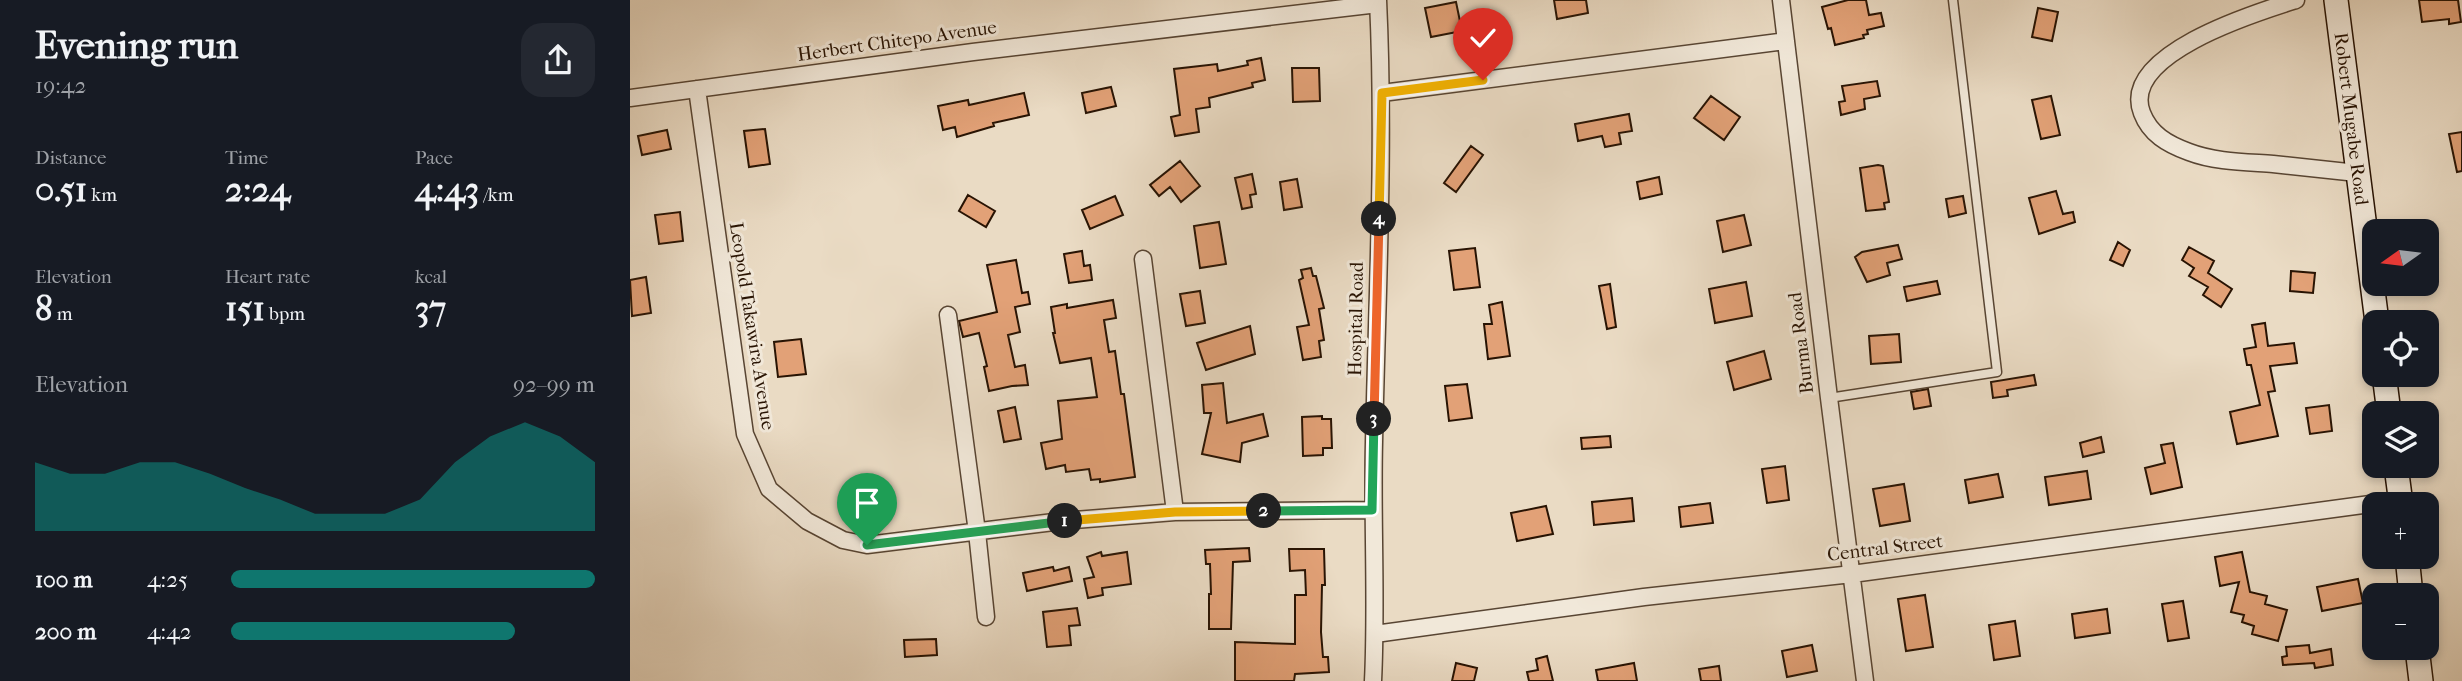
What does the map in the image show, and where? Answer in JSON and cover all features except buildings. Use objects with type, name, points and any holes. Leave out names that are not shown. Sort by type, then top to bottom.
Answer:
[{"type":"main road","name":"Robert Mugabe Road","points":[[2336,0],[2375,310]]},
{"type":"main road","points":[[2418,660],[2421,681]]},
{"type":"street","name":"Burma Road","points":[[1781,0],[1865,681]]},
{"type":"street","points":[[2296,0],[2221,26],[2172,53],[2153,70],[2145,83],[2139,95],[2140,110],[2150,130],[2168,143],[2191,153],[2226,160],[2357,173]]},
{"type":"street","name":"Herbert Chitepo Avenue","points":[[630,98],[1378,2]]},
{"type":"street","name":"Hospital Road","points":[[1373,681],[1375,634],[1372,510],[1382,93],[1378,2]]},
{"type":"street","points":[[1382,93],[1786,41]]},
{"type":"street","name":"Leopold Takawira Avenue","points":[[697,89],[745,434],[769,489],[807,522],[843,540],[867,545],[1062,521],[1175,512],[1372,510]]},
{"type":"street","points":[[1143,259],[1175,512]]},
{"type":"street","points":[[948,315],[978,532],[986,617]]},
{"type":"street","name":"Central Street","points":[[1375,634],[1644,597],[1852,574],[2362,507]]},
{"type":"lane","points":[[1829,398],[1997,372],[1953,0]]},
{"type":"route","points":[[867,545],[1062,521],[1175,512],[1372,510],[1382,93],[1483,80]]}]
